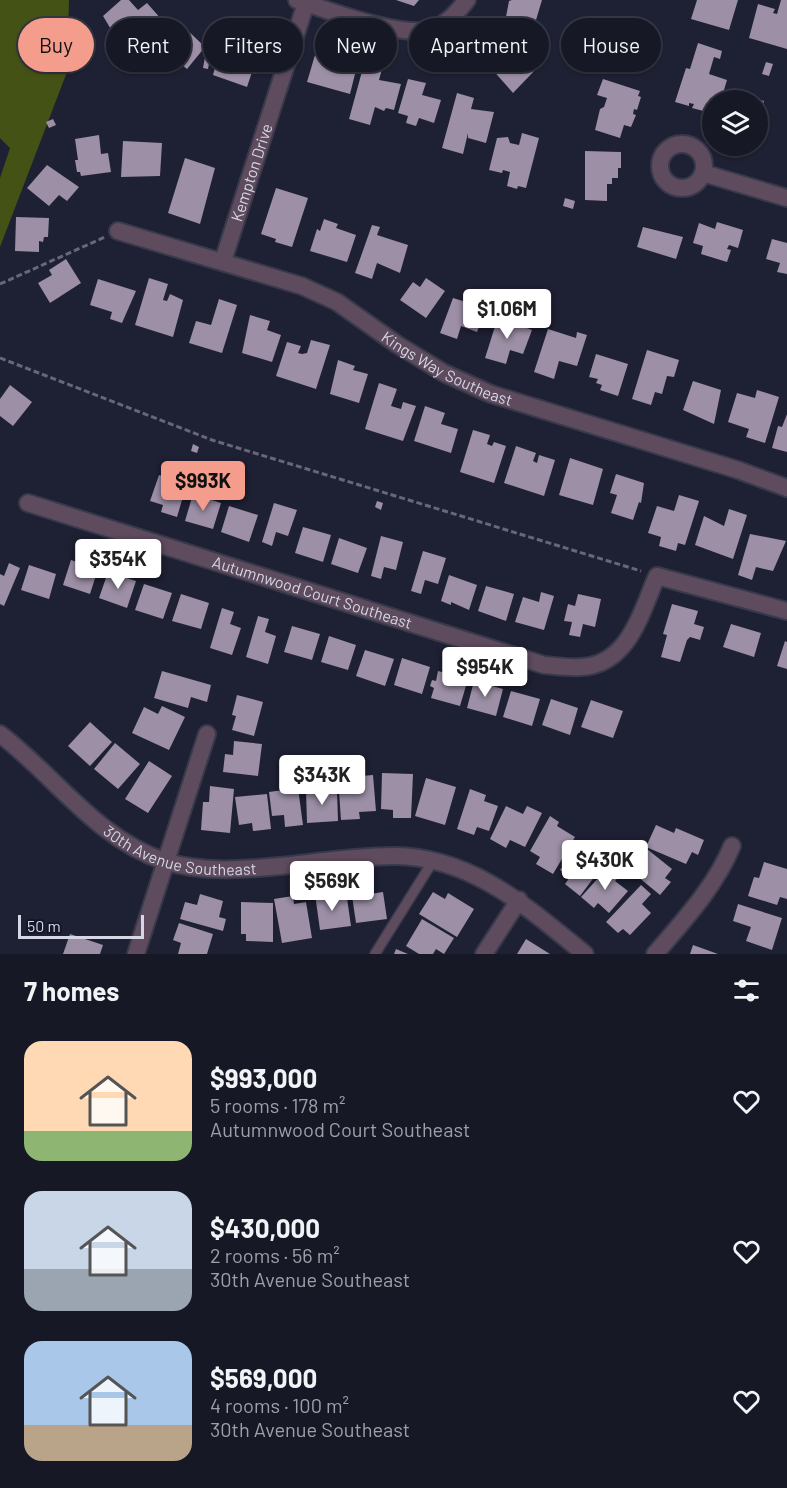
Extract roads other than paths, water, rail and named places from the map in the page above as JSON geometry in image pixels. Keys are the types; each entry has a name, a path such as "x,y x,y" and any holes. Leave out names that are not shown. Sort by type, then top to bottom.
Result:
{"street":[{"path":"301,2 405,32 432,29 453,17 467,0"},
{"name":"Kempton Drive","path":"223,261 281,84 301,2"},
{"path":"703,173 787,198"},
{"name":"Kings Way Southeast","path":"118,231 302,285 337,302 444,373 490,394 738,470 787,488"},
{"name":"Autumnwood Court Southeast","path":"28,503 543,665 583,667 612,658 627,642 657,576 787,611"},
{"name":"30th Avenue Southeast","path":"0,734 114,836 165,861 197,868 229,870 385,856 433,861 474,874 519,900 585,954"},
{"path":"136,954 207,734"},
{"path":"655,954 701,898 723,867 732,846"},
{"path":"484,954 519,900"}],"lane":[{"path":"375,954 433,861"}]}
